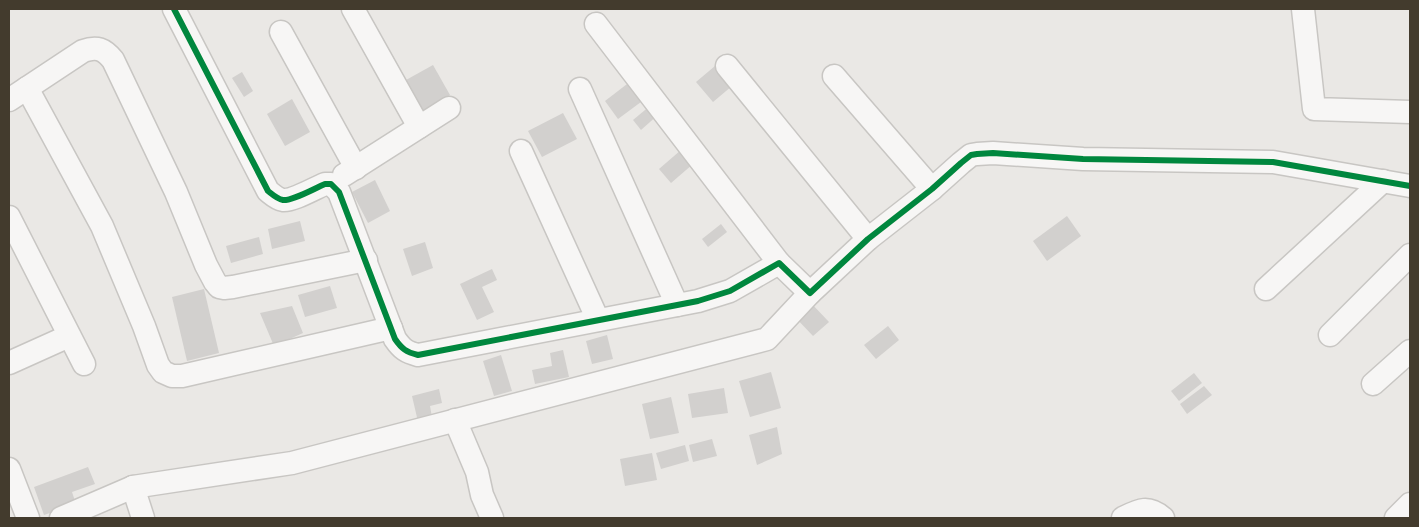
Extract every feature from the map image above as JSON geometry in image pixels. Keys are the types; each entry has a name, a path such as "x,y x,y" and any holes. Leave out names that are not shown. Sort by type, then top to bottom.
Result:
{"street":[{"path":"174,9 268,191 275,197 283,200 290,199 326,184 331,184 449,108"},
{"path":"353,9 419,128"},
{"path":"1302,9 1314,109 1410,112"},
{"path":"596,24 779,263 810,293"},
{"path":"281,32 356,168"},
{"path":"366,260 224,288 215,282 206,266 176,192 114,60 108,54 101,49 93,48 84,51 18,94 102,226 144,326 158,365 163,372 172,376 182,376 391,328"},
{"path":"727,66 868,239"},
{"path":"834,76 932,189"},
{"path":"580,89 677,305"},
{"path":"521,151 598,320"},
{"path":"61,518 133,487 292,463 767,339 810,293 868,239 972,155 993,153 1083,159 1273,162 1410,186"},
{"path":"1266,289 1383,181"},
{"path":"331,184 342,198 391,328 401,348 418,355 713,297 730,291 779,263"},
{"path":"9,217 84,364"},
{"path":"1330,334 1410,255"},
{"path":"9,363 69,336"},
{"path":"1373,384 1410,350"},
{"path":"455,420 477,472 482,495 492,518"},
{"path":"9,469 28,518"},
{"path":"133,487 143,518"},
{"path":"1396,518 1410,504"},
{"path":"1122,518 1138,510 1150,510 1163,518"}],"building":[{"path":"433,65 450,95 423,111 406,80"},
{"path":"715,66 732,86 713,102 696,82"},
{"path":"242,72 253,91 244,97 232,78"},
{"path":"631,81 645,99 618,119 605,101"},
{"path":"292,99 310,132 285,146 267,114"},
{"path":"651,105 659,114 641,130 633,120"},
{"path":"563,113 577,139 542,157 528,131"},
{"path":"681,150 693,164 671,183 659,169"},
{"path":"375,180 390,211 368,223 352,192"},
{"path":"1067,216 1081,236 1047,261 1033,241"},
{"path":"300,221 305,241 272,249 268,229"},
{"path":"721,224 727,232 708,247 702,239"},
{"path":"259,237 263,254 231,263 226,246"},
{"path":"425,242 433,268 412,276 403,249"},
{"path":"492,269 497,280 482,287 494,312 477,320 460,284"},
{"path":"330,286 337,308 305,317 298,295"},
{"path":"204,289 219,353 187,361 172,297"},
{"path":"810,302 829,322 813,336 795,317"},
{"path":"292,306 303,333 274,346 260,313"},
{"path":"888,326 899,340 876,359 864,345"},
{"path":"607,335 613,359 592,364 586,341"},
{"path":"563,350 569,377 535,384 532,370 552,366 550,353"},
{"path":"501,355 512,391 494,396 483,361"},
{"path":"771,372 781,408 750,417 739,381"},
{"path":"1194,373 1202,383 1179,401 1171,391"},
{"path":"1204,386 1212,395 1187,414 1180,404"},
{"path":"724,388 728,413 692,418 688,394"},
{"path":"439,389 442,403 430,406 433,423 419,426 412,396"},
{"path":"671,397 679,433 650,439 642,404"},
{"path":"777,427 782,454 757,465 749,435"},
{"path":"712,439 717,456 693,462 689,445"},
{"path":"685,445 689,461 661,469 656,453"},
{"path":"652,453 657,480 625,486 620,459"},
{"path":"88,467 95,484 72,492 76,504 44,515 34,487"}],"cycle path":[{"path":"174,9 268,191 283,200 298,196 325,184 331,184 339,192 395,339 405,350 418,355 698,301 730,291 779,263 810,293 868,239 932,189 971,155 993,153 1083,159 1273,162 1410,186"}]}
